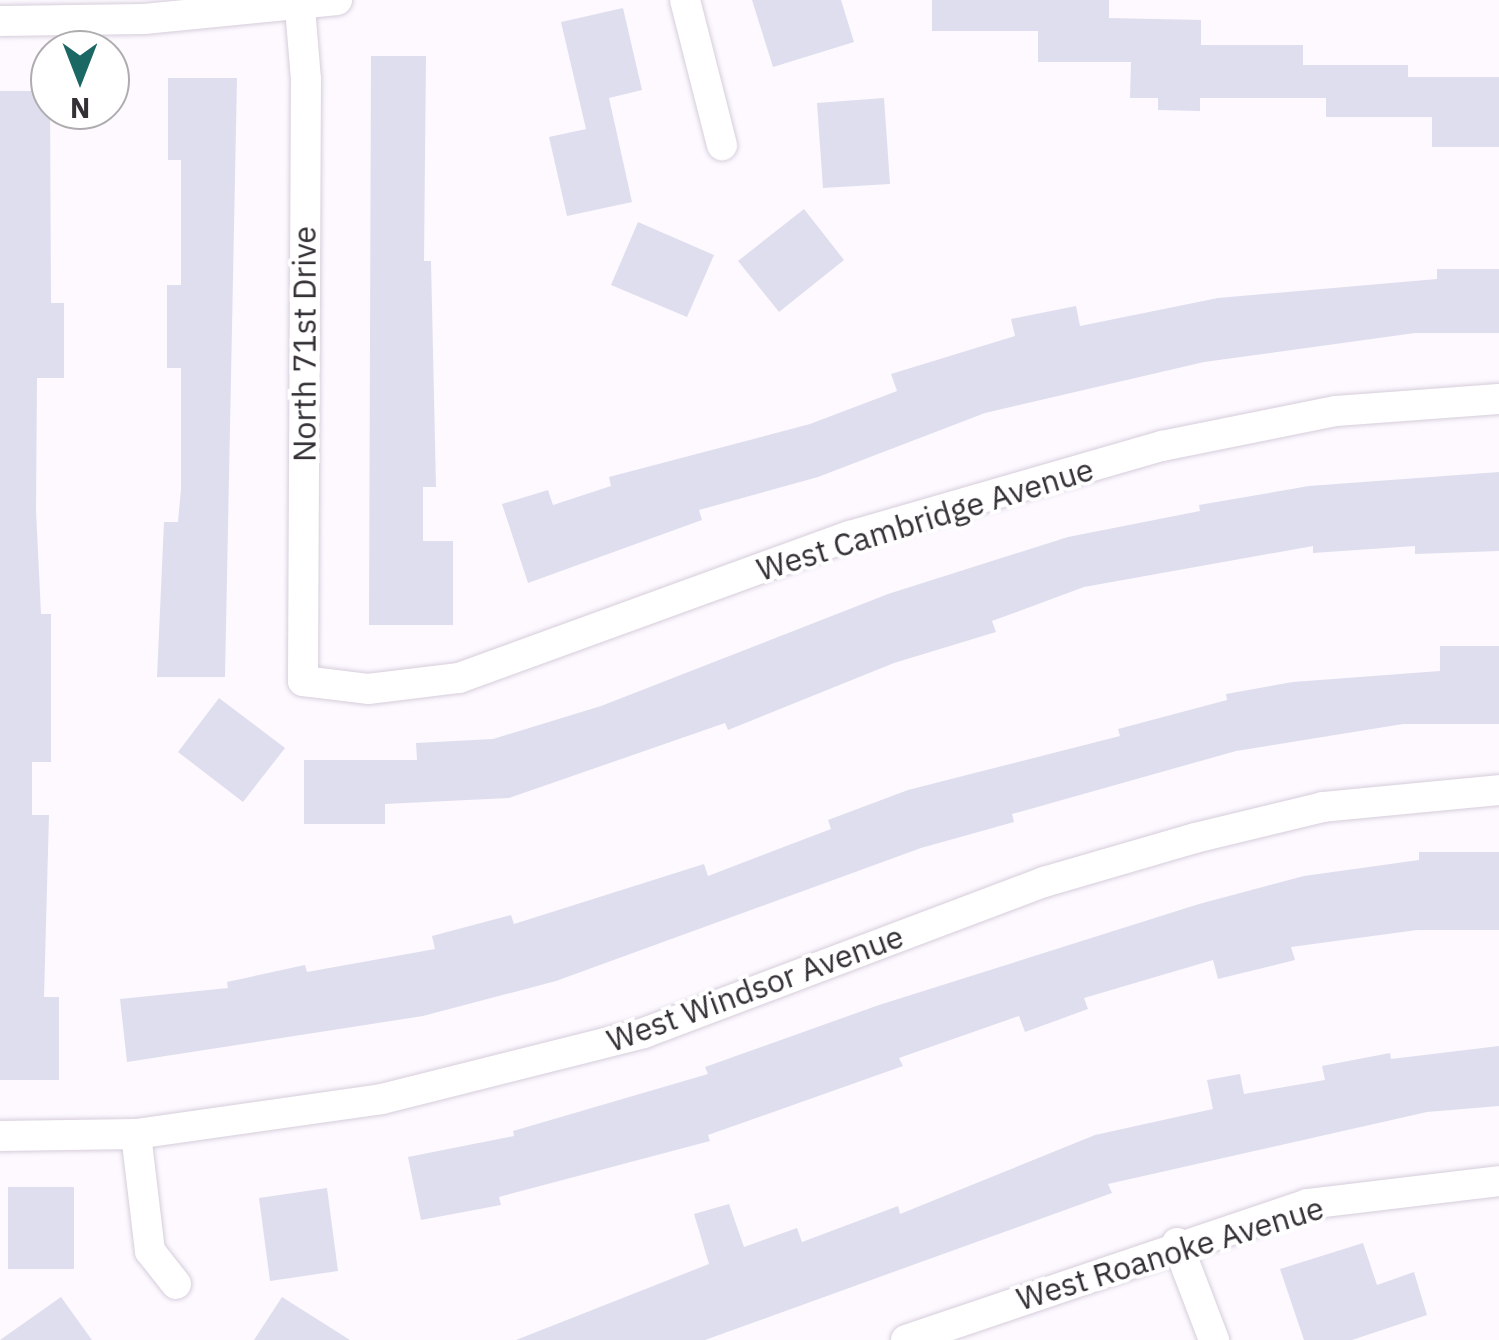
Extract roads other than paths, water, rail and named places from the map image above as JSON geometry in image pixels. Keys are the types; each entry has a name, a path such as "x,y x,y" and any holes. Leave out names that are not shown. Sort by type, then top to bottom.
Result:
{"street":[{"path":"0,21 300,8 337,0"},
{"path":"685,0 722,144"},
{"name":"North 71st Drive","path":"300,8 306,79 303,681"},
{"name":"West Cambridge Avenue","path":"303,681 368,689 460,678 850,536 1162,446 1336,412 1499,398"},
{"name":"West Windsor Avenue","path":"0,1136 136,1134 382,1099 644,1033 1044,882 1196,838 1323,807 1499,790"},
{"path":"136,1134 150,1251 176,1284"},
{"name":"West Roanoke Avenue","path":"906,1340 1177,1243 1307,1204 1499,1180"},
{"path":"1177,1243 1214,1340"}]}
